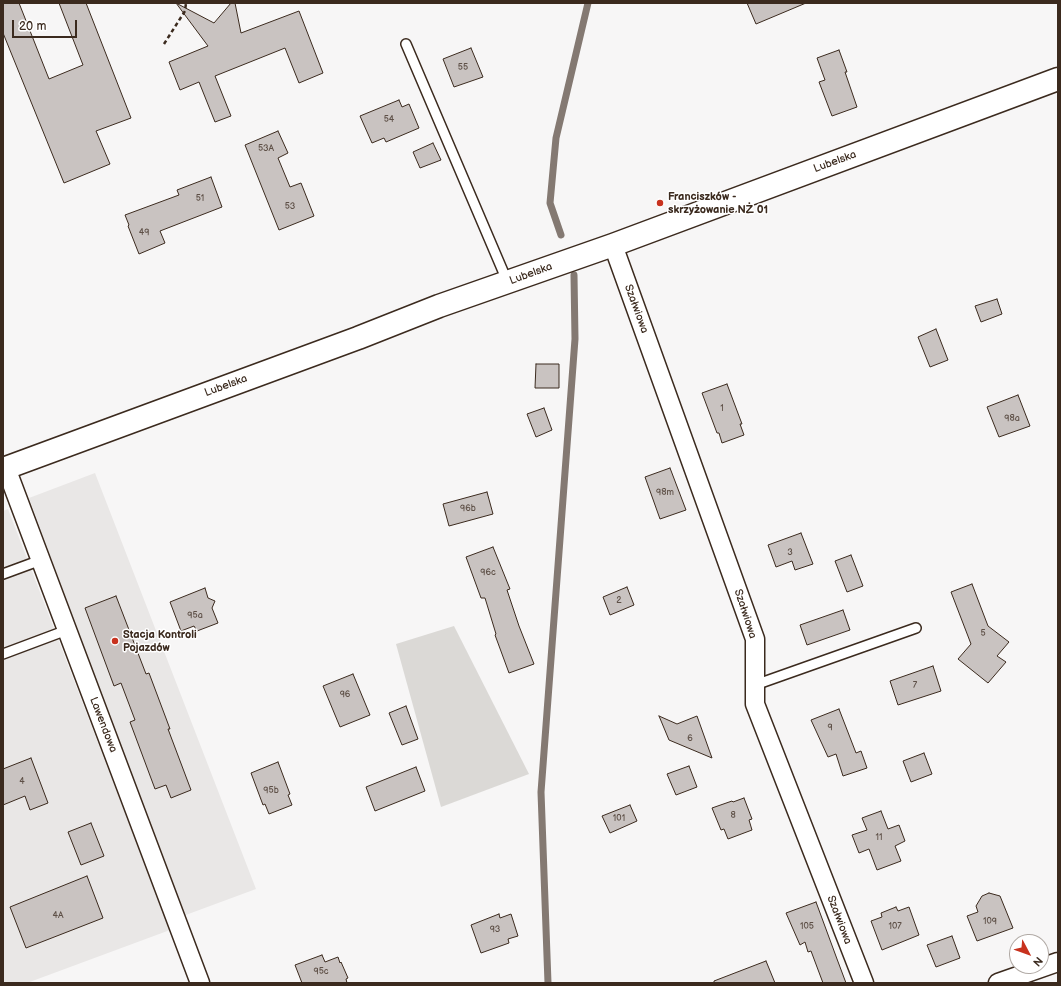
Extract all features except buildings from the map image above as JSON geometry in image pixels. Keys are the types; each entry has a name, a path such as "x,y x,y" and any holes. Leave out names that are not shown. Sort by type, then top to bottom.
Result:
{"main road":[{"name":"Lubelska","path":"4,468 439,306 613,245 1058,79"}],"street":[{"name":"Szałwiowa","path":"613,245 755,639 755,704 864,983"},
{"name":"Lawendowa","path":"4,468 41,560 200,983"},
{"path":"998,983 1058,962"}],"lane":[{"path":"406,44 508,283"},
{"path":"3,574 41,560"},
{"path":"755,686 916,628"},
{"path":"3,654 67,630"}],"path":[{"path":"164,44 185,11 186,3"}],"shaded area":[{"path":"95,473 256,889 183,916 29,498"},
{"path":"8,509 170,930 27,983 3,983 3,511"},
{"path":"454,626 529,774 441,807 396,644"}],"waterway":[{"path":"561,235 550,203 556,138 588,3"},
{"path":"548,983 541,792 575,339 574,275"}],"place":[{"name":"Franciszków - skrzyżowanie NŻ 01","path":"660,203"},
{"name":"Stacja Kontroli Pojazdów","path":"115,641"}]}
